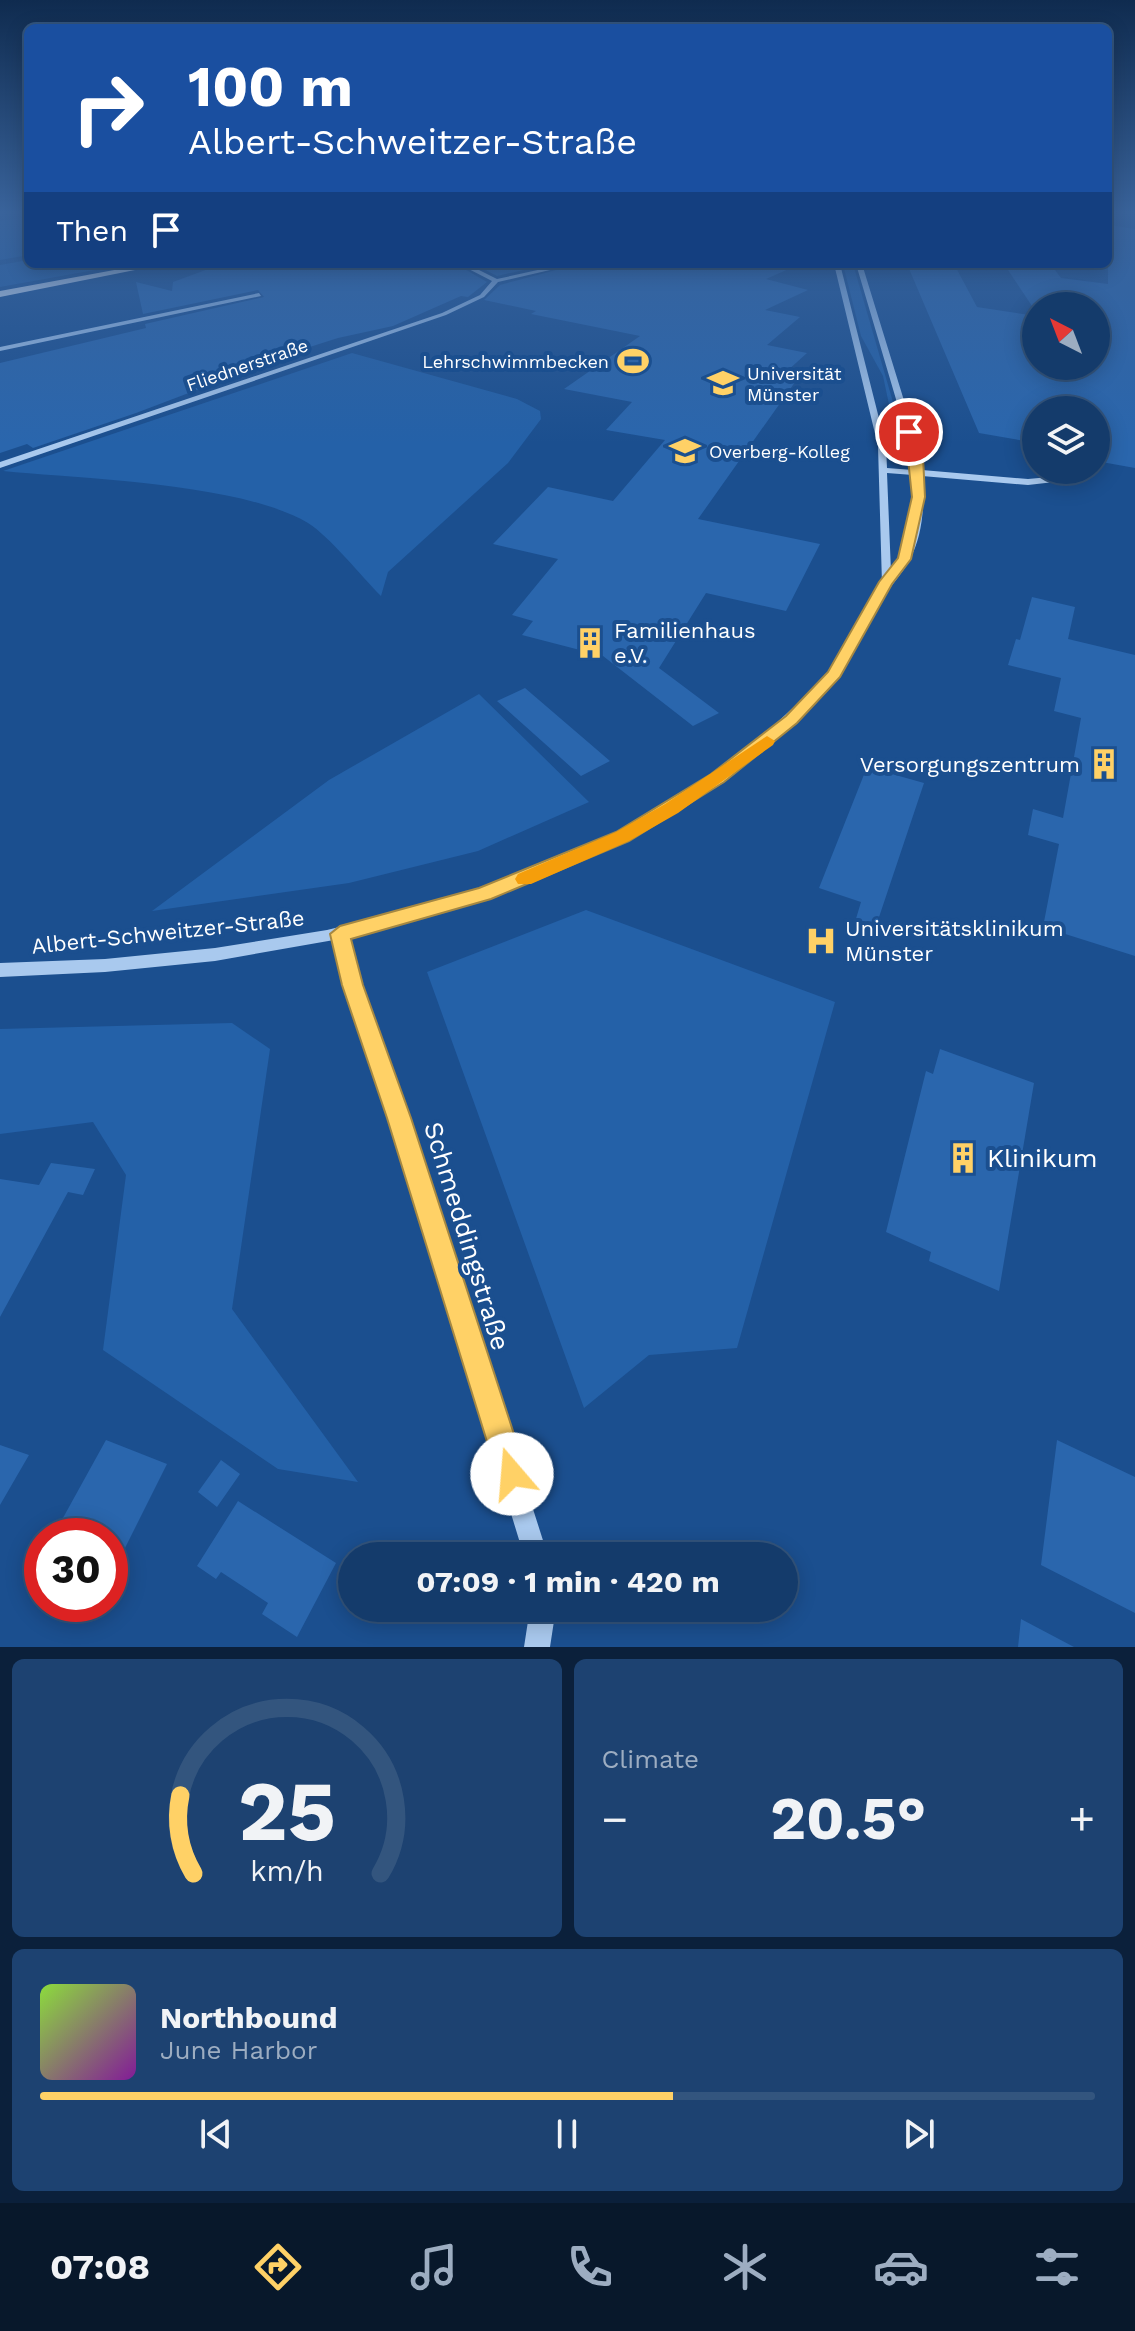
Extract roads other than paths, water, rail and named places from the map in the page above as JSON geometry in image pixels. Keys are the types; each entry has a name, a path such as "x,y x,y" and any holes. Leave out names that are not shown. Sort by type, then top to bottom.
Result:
{"main road":[{"path":"0,294 28,289"}],"street":[{"name":"Fliednerstraße","path":"0,465 444,314 482,296 489,289"},
{"path":"843,289 880,438 886,582"},
{"name":"Albert-Schweitzer-Straße","path":"0,970 195,955 340,934 427,912 540,873 623,836 672,809 755,751 818,694 834,674 886,582 905,559 916,520 918,473 915,450 866,289"},
{"path":"0,349 259,295"},
{"path":"883,470 1022,482"},
{"name":"Schmeddingstraße","path":"340,934 352,985 399,1118 532,1542"},
{"path":"537,1647 541,1622"}],"place":[{"name":"Lehrschwimmbecken","path":"633,361"},
{"name":"Universität Münster","path":"723,383"},
{"name":"Overberg-Kolleg","path":"685,451"},
{"name":"Familienhaus e.V.","path":"590,643"},
{"name":"Versorgungszentrum","path":"1104,764"},
{"name":"Universitätsklinikum Münster","path":"821,941"},
{"name":"Klinikum","path":"963,1158"}]}
